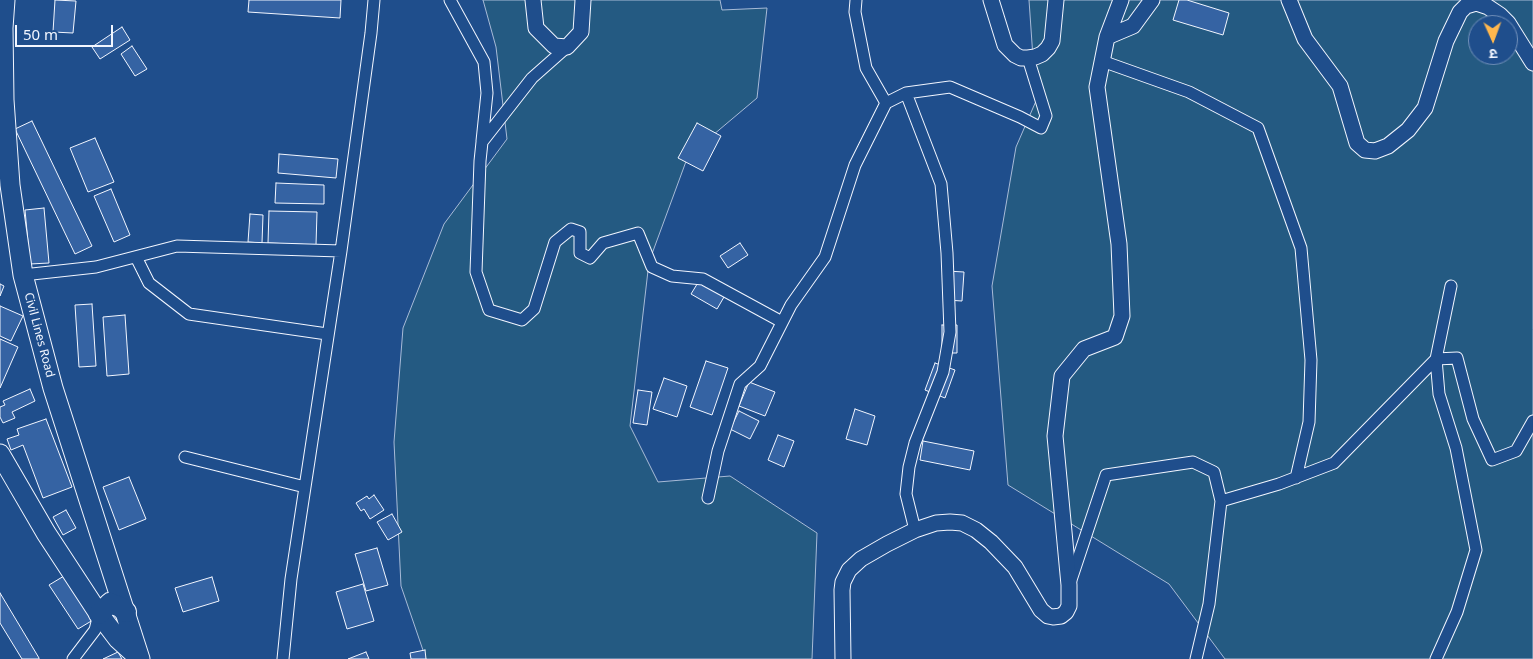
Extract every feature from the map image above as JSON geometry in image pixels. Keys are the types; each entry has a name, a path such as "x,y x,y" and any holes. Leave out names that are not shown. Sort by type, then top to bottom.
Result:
{"highway":[{"path":"99,614 110,603 126,612"}],"main road":[{"name":"Civil Lines Road","path":"5,0 3,28 6,128 10,185 23,275 53,388 140,659"},
{"path":"0,454 46,533 99,614 118,639 140,659"}],"street":[{"path":"283,659 291,579 341,251 372,33 374,0"},
{"path":"450,0 484,62 487,93 480,161 476,272 489,310 522,320 534,309 555,242 571,229 580,232 580,253 590,258 603,244 638,233 652,267 672,276 703,279 782,322"},
{"path":"533,0 536,28 554,46 567,47"},
{"path":"482,142 532,78 581,32 583,0"},
{"path":"856,0 855,12 866,68 886,103"},
{"path":"991,0 1005,45 1021,58 1035,57 1042,54 1048,48 1052,41 1055,2"},
{"path":"843,659 842,590 843,582 849,570 870,554 915,530 936,523 962,523 976,530 999,550 1015,568 1042,610 1048,616 1061,616 1069,606 1070,585 1055,436 1062,376 1084,349 1115,337 1122,316 1119,244 1097,87 1107,37 1121,0"},
{"path":"1107,37 1133,26 1152,0"},
{"path":"1288,0 1305,39 1340,86 1356,143 1365,150 1375,151 1388,146 1408,130 1425,108 1446,40 1460,12 1466,6 1476,3 1488,7 1500,15 1508,23 1533,63"},
{"path":"708,498 718,452 740,384 760,366 790,305 825,257 855,164 886,103 906,93 950,86 1041,128 1046,116 1028,58"},
{"path":"1102,60 1189,92 1258,128 1301,248 1311,378 1309,422 1296,478"},
{"path":"906,93 941,184 947,253 950,332 944,372 915,443 909,467 906,494 915,530"},
{"path":"23,275 96,267 177,246 341,251"},
{"path":"136,257 149,283 189,314 328,334"},
{"path":"1436,659 1456,612 1476,550 1456,448 1439,394 1436,359 1451,286"},
{"path":"1221,501 1279,484 1334,463 1436,359 1457,358 1473,419 1492,460 1516,450 1533,421"},
{"path":"185,457 305,487"},
{"path":"1070,585 1106,474 1193,462 1214,472 1221,501 1209,604 1196,659"},
{"path":"73,659 95,630 99,614"}],"shaded area":[{"path":"483,0 720,0 722,10 767,8 757,98 688,156 649,262 630,426 658,482 730,476 817,533 812,659 426,659 401,586 394,442 403,328 444,224 507,139 496,47"},
{"path":"1029,0 1533,0 1533,659 1225,659 1169,584 1008,485 992,286 1016,147 1036,101"}],"building":[{"path":"55,0 76,1 73,33 53,32"},
{"path":"249,0 341,0 340,18 248,12"},
{"path":"1179,0 1187,0 1229,13 1223,35 1173,20"},
{"path":"122,27 130,40 100,59 92,47"},
{"path":"132,46 147,69 135,76 121,54"},
{"path":"32,121 92,246 75,254 15,129"},
{"path":"697,123 721,136 703,171 678,158"},
{"path":"95,138 114,182 88,192 70,148"},
{"path":"279,154 338,159 336,178 278,173"},
{"path":"276,183 324,185 324,204 275,203"},
{"path":"111,189 130,235 114,242 94,196"},
{"path":"44,208 49,263 30,264 25,210"},
{"path":"269,211 317,212 316,245 268,243"},
{"path":"250,214 263,215 262,243 248,242"},
{"path":"740,243 748,255 728,268 720,256"},
{"path":"947,271 964,272 962,301 946,300"},
{"path":"699,281 724,297 717,309 691,294"},
{"path":"0,284 4,286 0,296"},
{"path":"92,304 96,366 79,367 75,305"},
{"path":"0,306 23,316 11,341 0,336"},
{"path":"125,315 129,374 107,376 103,317"},
{"path":"942,325 957,325 957,353 942,353"},
{"path":"0,339 18,347 0,388"},
{"path":"706,361 728,368 712,415 690,407"},
{"path":"935,363 955,370 945,398 925,390"},
{"path":"664,378 687,386 677,417 653,409"},
{"path":"749,382 775,392 765,416 739,406"},
{"path":"30,389 35,401 12,412 15,418 3,423 0,417 0,407 5,405 3,401"},
{"path":"638,390 652,392 647,425 633,423"},
{"path":"855,409 875,416 867,445 846,439"},
{"path":"739,411 759,421 750,439 730,429"},
{"path":"46,419 72,487 43,498 23,445 11,450 7,439 19,435 17,429"},
{"path":"778,435 794,441 784,467 768,460"},
{"path":"923,441 974,451 970,470 920,460"},
{"path":"129,477 146,519 119,530 103,487"},
{"path":"374,495 384,510 370,519 364,509 361,511 356,503 367,496 369,499"},
{"path":"66,510 76,528 63,535 53,517"},
{"path":"392,514 402,532 388,540 377,522"},
{"path":"377,548 388,585 366,591 355,554"},
{"path":"64,576 93,620 78,629 49,585"},
{"path":"212,577 219,601 183,612 175,588"},
{"path":"363,584 374,621 347,629 336,592"},
{"path":"0,593 39,659 22,659 0,623"},
{"path":"425,650 426,659 411,659 410,653"},
{"path":"118,652 122,659 103,659"},
{"path":"366,652 369,659 348,659"}]}
